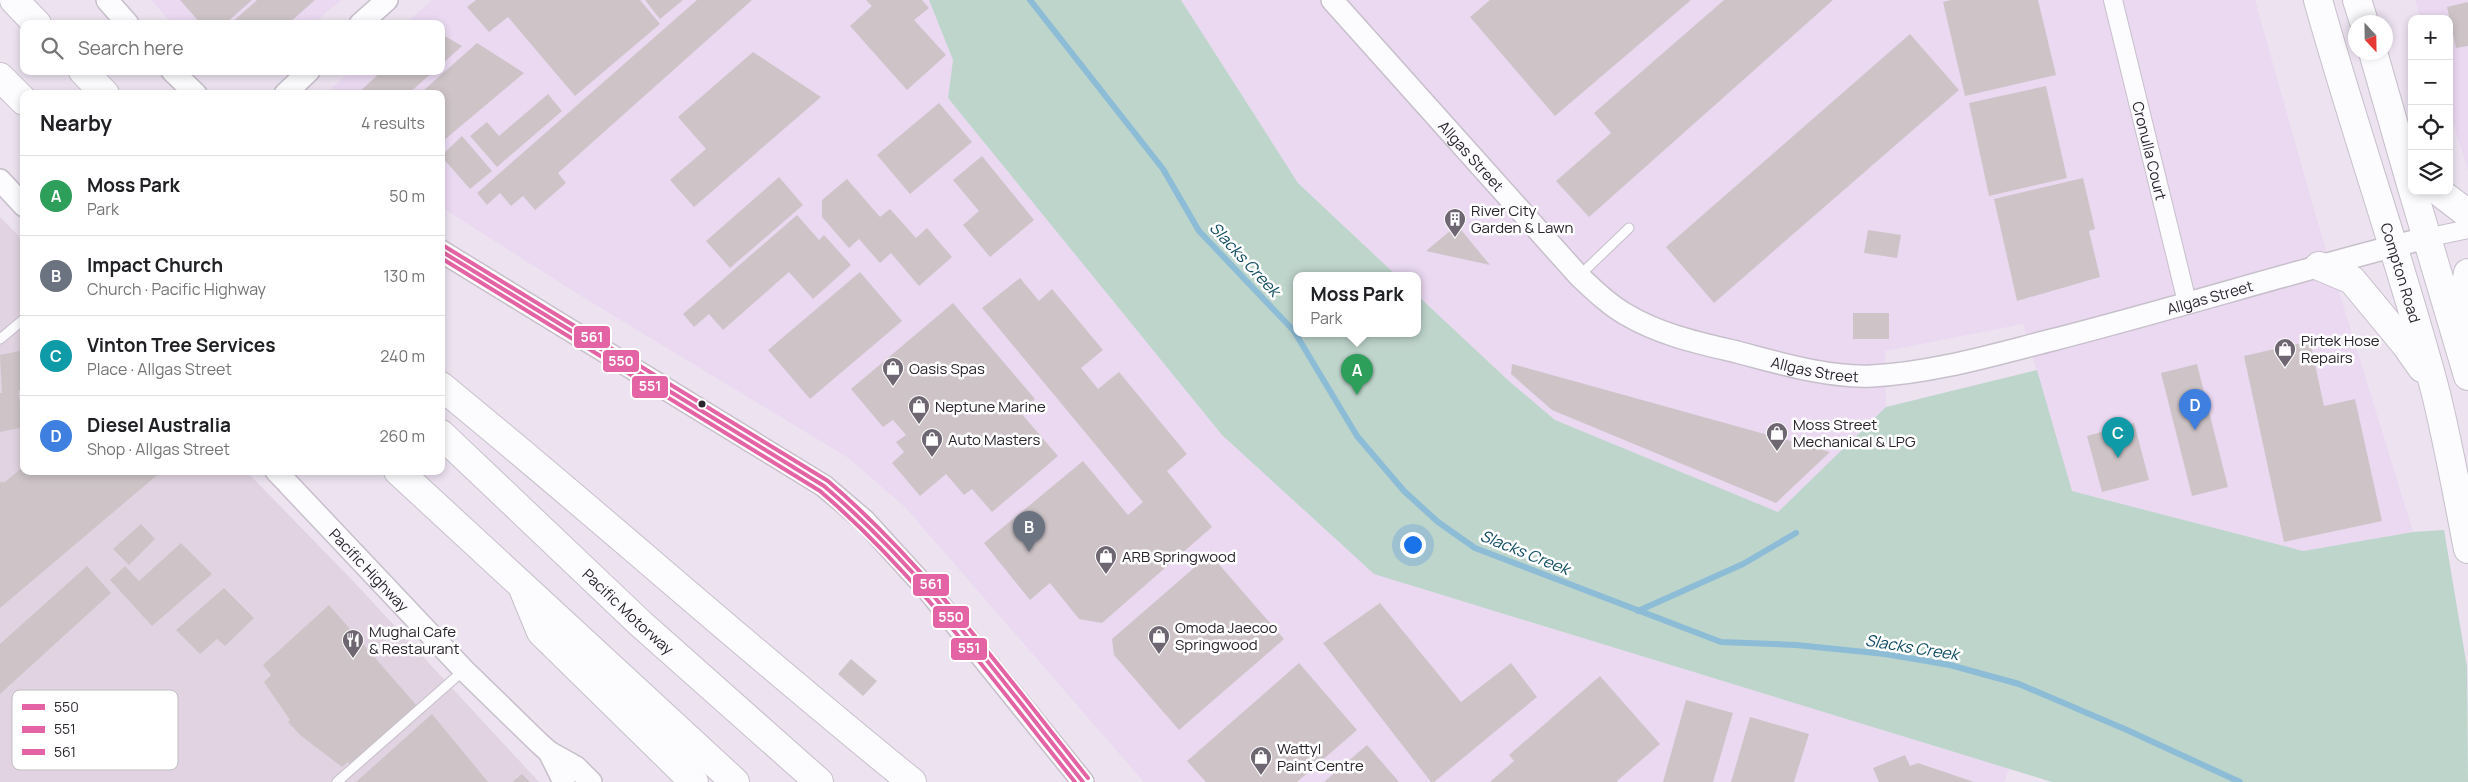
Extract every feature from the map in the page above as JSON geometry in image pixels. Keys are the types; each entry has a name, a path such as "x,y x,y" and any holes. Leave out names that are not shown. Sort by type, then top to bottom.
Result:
{"main road":[{"path":"14,0 33,20"},
{"name":"Compton Road","path":"2318,0 2342,86 2393,247 2433,384 2452,461 2468,549"},
{"path":"2357,0 2362,15"},
{"path":"2375,60 2408,173"},
{"path":"87,75 101,90"},
{"path":"0,77 20,97"},
{"path":"2414,195 2468,376"},
{"path":"2443,195 2468,214"},
{"path":"2319,266 2352,280 2357,285 2382,319 2405,344 2433,384"},
{"path":"2457,334 2468,273"},
{"path":"445,389 544,470 850,732 912,782"},
{"name":"Pacific Motorway","path":"445,438 641,624 819,782"},
{"path":"402,475 735,782"},
{"path":"521,583 541,632 694,782"}],"street":[{"path":"108,0 125,20"},
{"path":"364,20 387,0"},
{"name":"Allgas Street","path":"1332,0 1579,276 1625,314 1670,335 1806,370 1871,376 1928,369 1988,356 2117,323 2187,302 2426,238"},
{"name":"Cronulla Court","path":"2113,0 2187,302"},
{"path":"176,75 192,90"},
{"path":"289,90 306,75"},
{"path":"0,180 20,202"},
{"path":"2426,238 2468,229"},
{"path":"445,253 824,486 865,521 927,590 1083,782"},
{"name":"Pacific Highway","path":"280,475 464,670 549,752 576,768 590,782"},
{"name":"Pacific Highway","path":"549,752 564,782"}],"lane":[{"path":"1579,276 1629,228"},
{"path":"0,339 20,322"},
{"path":"337,782 464,670"}],"shaded area":[{"path":"151,0 341,0 318,20 169,20"},
{"path":"432,0 929,0 953,60 948,98 1222,435 1374,574 2009,769 2004,782 1144,782 905,507 847,457 586,299 445,210 445,90 330,90 346,75 445,75 445,20 410,20"},
{"path":"1181,0 2255,0 2316,217 2413,532 2303,551 2072,491 2023,324 1885,351 1886,407 1778,512 1555,420 1510,382 1421,299 1421,272 1393,272 1298,183"},
{"path":"2415,0 2468,0 2468,170 2453,123 2453,15 2420,15"},
{"path":"0,217 20,237 20,475 250,475 353,581 539,782 0,782"}],"green space":[{"path":"929,0 1181,0 1298,183 1393,272 1293,272 1293,337 1421,337 1421,299 1510,382 1555,420 1778,512 1886,407 2037,370 2072,491 2303,551 2413,532 2444,530 2467,667 2468,782 2052,782 1374,574 1222,435 948,98 953,60"}],"building":[{"path":"180,0 252,0 230,20 198,20"},
{"path":"257,0 315,0 292,20 234,20"},
{"path":"476,0 640,0 660,24 575,96 508,17 489,32 467,7"},
{"path":"645,0 683,0 660,19"},
{"path":"697,0 752,0 558,173 566,183 535,210 523,196 511,206 500,193 487,205 477,193"},
{"path":"866,0 922,0 929,8 914,20 946,55 907,90 850,26 872,6"},
{"path":"1490,0 1691,0 1555,116 1470,17"},
{"path":"1724,0 1833,0 1589,217 1556,181 1611,133 1594,113"},
{"path":"1951,0 2038,0 2056,75 1965,96 1943,2"},
{"path":"2468,2 2468,46 2456,48 2453,34 2453,15 2449,15 2447,7"},
{"path":"1910,34 1959,90 1714,303 1666,247"},
{"path":"445,36 462,46 445,61"},
{"path":"477,43 524,73 445,139 445,90 424,90 441,75 445,75 445,71"},
{"path":"753,52 821,97 694,207 670,180 706,149 678,117"},
{"path":"378,75 429,75 413,90 361,90"},
{"path":"2046,86 2067,178 1989,196 1969,103"},
{"path":"548,94 562,111 497,167 470,136 487,122 499,136"},
{"path":"939,103 972,142 910,194 877,155"},
{"path":"462,136 492,171 470,189 445,161 445,152"},
{"path":"982,156 1034,220 990,257 963,225 979,211 953,180"},
{"path":"779,177 803,205 730,268 706,241"},
{"path":"2083,178 2095,229 2089,231 2100,277 2017,301 1994,199"},
{"path":"847,179 880,217 890,209 916,238 927,228 952,257 919,286 891,253 880,263 859,239 849,248 822,217 822,200"},
{"path":"797,215 819,240 824,235 851,265 813,299 789,272 723,330 709,314 694,327 683,314"},
{"name":"River City Garden & Lawn","path":"1457,225 1490,265 1426,251"},
{"path":"1868,230 1901,235 1897,258 1864,253"},
{"path":"860,272 902,321 810,399 768,350"},
{"path":"1020,278 1039,301 1052,289 1103,350 1081,368 1098,389 1119,372 1187,454 1167,471 1212,527 1102,623 1079,619 1050,583 1030,600 984,543 1083,461 1128,515 1143,502 982,308"},
{"path":"953,303 1035,399 1020,412 1058,456 992,512 972,489 964,495 946,474 920,496 892,463 904,452 896,442 906,435 893,420 883,427 851,389"},
{"path":"1853,313 1889,313 1889,339 1853,339"},
{"path":"2310,341 2324,406 2355,399 2382,521 2284,542 2244,356"},
{"path":"20,351 20,391 18,391 20,428 0,432 0,393 2,393 0,355"},
{"path":"1512,364 1830,452 1776,503 1552,410 1511,374"},
{"path":"2197,364 2228,487 2192,496 2161,373"},
{"path":"2134,423 2149,480 2102,492 2087,436"},
{"path":"20,469 20,475 157,475 0,608 0,482 5,482"},
{"path":"141,524 155,539 129,565 113,549"},
{"path":"181,543 212,574 152,626 110,580 125,566 139,581"},
{"path":"1210,554 1284,639 1179,730 1114,655 1112,639"},
{"path":"87,566 111,593 0,694 0,644"},
{"path":"224,588 254,618 225,646 217,639 200,654 176,630"},
{"path":"1380,603 1461,702 1511,663 1537,697 1434,782 1431,782 1323,643"},
{"path":"329,605 417,706 351,766 348,762 342,767 300,735 288,722 290,720 264,682 271,675 263,665"},
{"path":"851,659 877,681 863,696 838,674"},
{"path":"1299,663 1357,730 1297,782 1206,782 1187,761"},
{"path":"1600,676 1660,744 1618,782 1490,782 1514,761 1509,755"},
{"path":"1686,700 1733,713 1713,782 1663,782"},
{"path":"432,714 488,782 356,782"},
{"path":"1750,717 1809,734 1794,782 1731,782"},
{"path":"1367,745 1399,782 1324,782"},
{"path":"1905,755 1910,766 1918,763 1974,782 1879,782 1873,768"},
{"path":"522,774 530,782 512,782"}],"waterway":[{"name":"Slacks Creek","path":"1030,0 1163,169 1199,231 1293,330"},
{"name":"Slacks Creek","path":"1298,337 1357,436 1404,491 1438,522 1475,548 1721,642 1796,645 1885,654 1950,665 2019,684 2127,730 2240,782"},
{"path":"1638,611 1743,564 1796,533"}],"transit line":[{"name":"561","path":"445,247 828,481 865,514 933,586 1088,778"},
{"name":"550","path":"445,253 824,486 860,519 928,590 1083,782"},
{"name":"551","path":"445,260 820,491 890,558 954,630 1075,782"}],"place":[{"name":"River City Garden & Lawn","path":"1455,238"},
{"name":"Pirtek Hose Repairs","path":"2285,368"},
{"name":"Oasis Spas","path":"893,387"},
{"name":"Moss Park","path":"1357,395"},
{"name":"Neptune Marine","path":"919,425"},
{"name":"Diesel Australia","path":"2195,430"},
{"name":"Moss Street Mechanical & LPG","path":"1777,452"},
{"name":"Auto Masters","path":"932,458"},
{"name":"Vinton Tree Services","path":"2118,458"},
{"name":"Impact Church","path":"1029,552"},
{"name":"ARB Springwood","path":"1106,575"},
{"name":"Omoda Jaecoo Springwood","path":"1159,655"},
{"name":"Mughal Cafe & Restaurant","path":"353,659"},
{"name":"Wattyl Paint Centre","path":"1261,776"}]}
